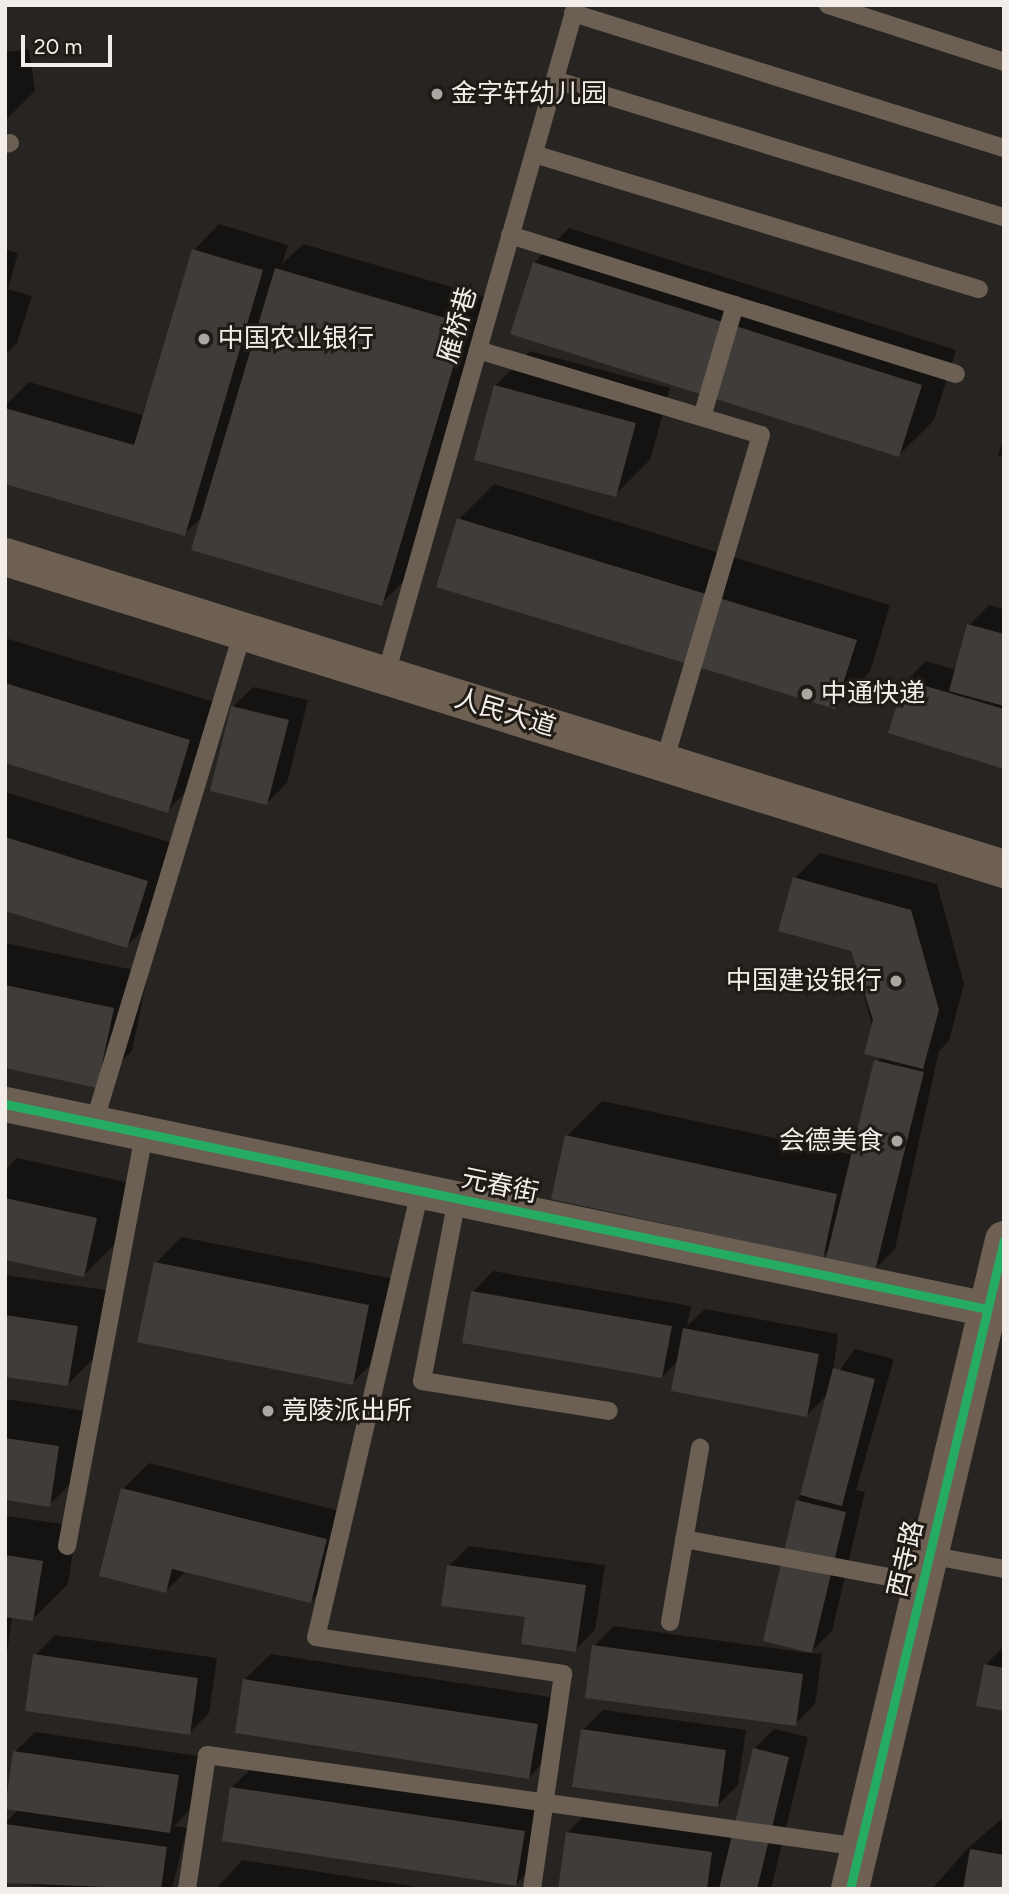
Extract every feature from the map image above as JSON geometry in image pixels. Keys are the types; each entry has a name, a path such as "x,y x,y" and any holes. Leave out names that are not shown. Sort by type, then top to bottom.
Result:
{"main road":[{"name":"人民大道","path":"5,537 390,660 1004,849"},
{"name":"人民大道","path":"5,557 1004,869"},
{"name":"西寺路","path":"850,1889 1004,1240"}],"street":[{"name":"元春街","path":"5,1104 987,1309"}],"lane":[{"path":"828,5 1004,61"},
{"path":"575,9 1004,148"},
{"name":"雁桥巷","path":"390,660 575,9"},
{"path":"555,80 1004,217"},
{"path":"534,154 979,289"},
{"path":"510,235 956,374"},
{"path":"702,417 735,305"},
{"path":"478,350 761,435 669,745"},
{"path":"94,1123 243,631"},
{"path":"67,1546 144,1133"},
{"path":"420,1191 316,1636 563,1674 532,1889"},
{"path":"457,1199 422,1381 609,1411"},
{"path":"670,1622 700,1448"},
{"path":"684,1539 925,1569 1004,1569"},
{"path":"187,1889 207,1755 860,1847"}],"building":[{"name":"中国农业银行","path":"192,249 263,270 185,536 5,484 5,408 134,445"},
{"path":"533,262 922,385 899,457 510,334"},
{"path":"275,268 466,324 382,606 191,550"},
{"path":"494,385 636,423 616,497 474,460"},
{"path":"457,518 857,640 835,709 436,587"},
{"path":"967,624 1004,634 1004,706 949,691"},
{"path":"905,680 1004,709 1004,769 888,733"},
{"path":"5,683 190,740 168,813 5,763"},
{"path":"231,706 289,720 267,805 210,791"},
{"path":"5,837 148,881 127,948 5,911"},
{"name":"中国建设银行","path":"793,877 911,910 939,1010 923,1069 864,1054 873,1020 851,951 778,931"},
{"path":"5,985 114,1008 97,1088 5,1068"},
{"path":"874,1060 924,1072 875,1271 826,1259"},
{"path":"565,1135 837,1194 823,1258 551,1199"},
{"path":"5,1198 97,1218 84,1277 5,1260"},
{"path":"154,1262 369,1305 353,1385 137,1342"},
{"path":"471,1291 672,1326 662,1378 462,1343"},
{"path":"5,1315 78,1326 68,1386 5,1377"},
{"path":"683,1328 819,1354 807,1417 671,1391"},
{"path":"833,1368 875,1379 842,1506 800,1495"},
{"path":"5,1438 59,1446 50,1507 5,1500"},
{"path":"121,1488 327,1539 311,1603 172,1569 166,1593 99,1576"},
{"path":"796,1500 846,1512 812,1653 763,1641"},
{"path":"5,1555 43,1561 33,1621 5,1617"},
{"path":"447,1565 586,1585 576,1652 521,1644 525,1617 441,1606"},
{"path":"592,1645 803,1674 796,1726 585,1698"},
{"path":"33,1654 198,1678 190,1735 25,1711"},
{"path":"984,1664 1004,1668 1004,1711 976,1706"},
{"path":"243,1679 538,1724 529,1779 235,1733"},
{"path":"581,1729 726,1750 718,1807 572,1787"},
{"path":"753,1748 789,1757 757,1889 719,1889"},
{"path":"13,1751 179,1775 170,1833 5,1809"},
{"path":"230,1787 525,1831 516,1886 222,1841"},
{"path":"5,1824 167,1847 161,1889 5,1883"},
{"path":"566,1832 712,1852 707,1889 558,1889"},
{"path":"970,1849 1004,1855 1004,1889 963,1889"}],"cycle path":[{"path":"5,1104 987,1309"},
{"path":"850,1889 1004,1240"}],"place":[{"name":"金字轩幼儿园","path":"437,94"},
{"name":"中国农业银行","path":"204,339"},
{"name":"中通快递","path":"807,694"},
{"name":"中国建设银行","path":"896,981"},
{"name":"会德美食","path":"897,1141"},
{"name":"竟陵派出所","path":"268,1411"}]}
